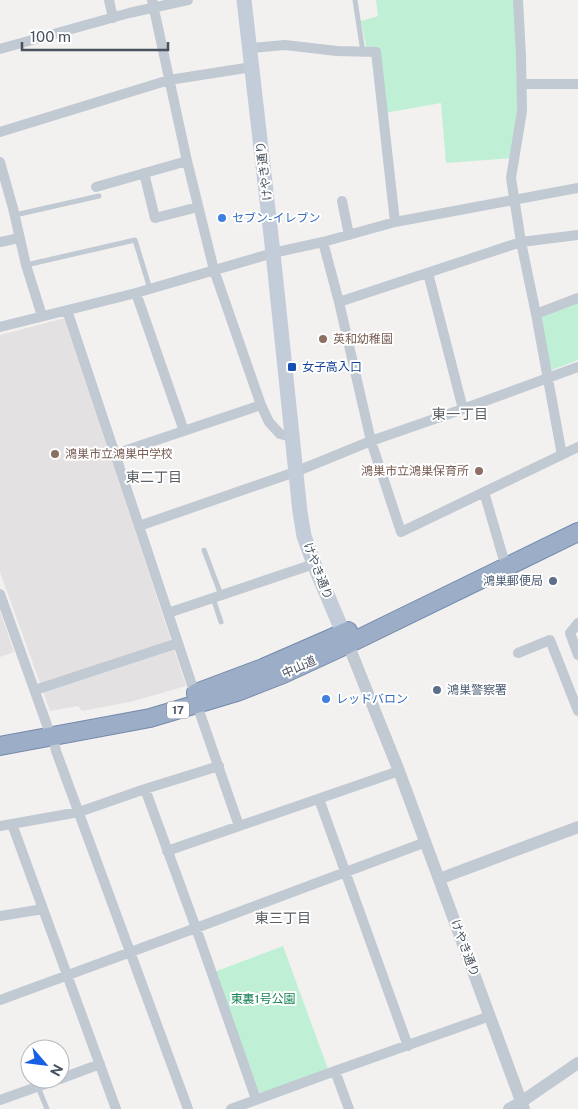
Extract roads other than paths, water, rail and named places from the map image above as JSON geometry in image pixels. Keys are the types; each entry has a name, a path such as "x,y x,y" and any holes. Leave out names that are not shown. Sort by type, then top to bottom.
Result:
{"highway":[{"name":"中山道","path":"0,746 133,711 237,692 283,674 345,639 578,522"},
{"name":"中山道","path":"345,639 578,532"},
{"name":"中山道","path":"0,736 50,732"}],"main road":[{"name":"けやき通り","path":"244,0 300,512 304,536 345,639"}],"street":[{"path":"109,0 113,18"},
{"path":"0,49 113,18 153,4 188,0"},
{"path":"518,0 522,111 511,178 521,242 562,455"},
{"path":"153,4 187,160 214,270 261,405 270,422 280,434 292,438"},
{"path":"250,48 284,45 337,51 376,52 395,222"},
{"path":"0,132 169,80 252,67"},
{"path":"522,84 578,84"},
{"path":"98,192 144,173 187,160"},
{"path":"0,162 26,265 42,316"},
{"path":"144,173 155,218 198,207"},
{"path":"0,327 136,293 273,253 323,242 395,222 578,188"},
{"path":"342,201 348,235"},
{"path":"339,302 521,242 578,235"},
{"path":"0,242 19,238"},
{"path":"323,242 371,441 401,532 578,447"},
{"path":"428,273 464,410"},
{"path":"136,293 184,431"},
{"path":"536,314 578,298"},
{"path":"67,310 239,826"},
{"path":"139,526 295,472 371,441 464,410 578,367"},
{"path":"115,454 261,405"},
{"path":"484,492 503,558"},
{"path":"168,613 314,564"},
{"path":"0,594 188,1109"},
{"path":"578,623 570,633 578,655"},
{"name":"けやき通り","path":"345,639 399,771 523,1106"},
{"path":"518,653 550,640 578,711"},
{"path":"35,690 178,643"},
{"path":"0,826 79,812 219,766"},
{"path":"167,851 399,771"},
{"path":"145,789 256,1099"},
{"path":"319,799 408,1046"},
{"path":"12,824 116,1109"},
{"path":"439,878 578,827"},
{"path":"0,1000 426,842"},
{"path":"0,916 43,909"},
{"path":"231,1109 490,1016"},
{"path":"70,1075 100,1064"},
{"path":"509,1109 523,1106 577,1066"},
{"path":"335,1071 349,1109"},
{"path":"0,1100 30,1089"}],"lane":[{"path":"355,0 363,52"},
{"path":"15,216 98,192"},
{"path":"26,265 135,240 150,289"},
{"path":"204,550 217,597 221,622"},
{"path":"39,1089 47,1109"}],"place":[{"name":"セブン-イレブン","path":"222,218"},
{"name":"英和幼稚園","path":"323,339"},
{"name":"女子高入口","path":"292,367"},
{"name":"鴻巣市立鴻巣中学校","path":"55,454"},
{"name":"鴻巣市立鴻巣保育所","path":"479,471"},
{"name":"鴻巣郵便局","path":"553,581"},
{"name":"鴻巣警察署","path":"437,690"},
{"name":"レッドバロン","path":"326,699"}],"district":[{"name":"東一丁目","path":"460,414"},
{"name":"東二丁目","path":"154,477"},
{"name":"東三丁目","path":"283,918"}],"park label":[{"name":"東裏1号公園","path":"263,999"}]}
